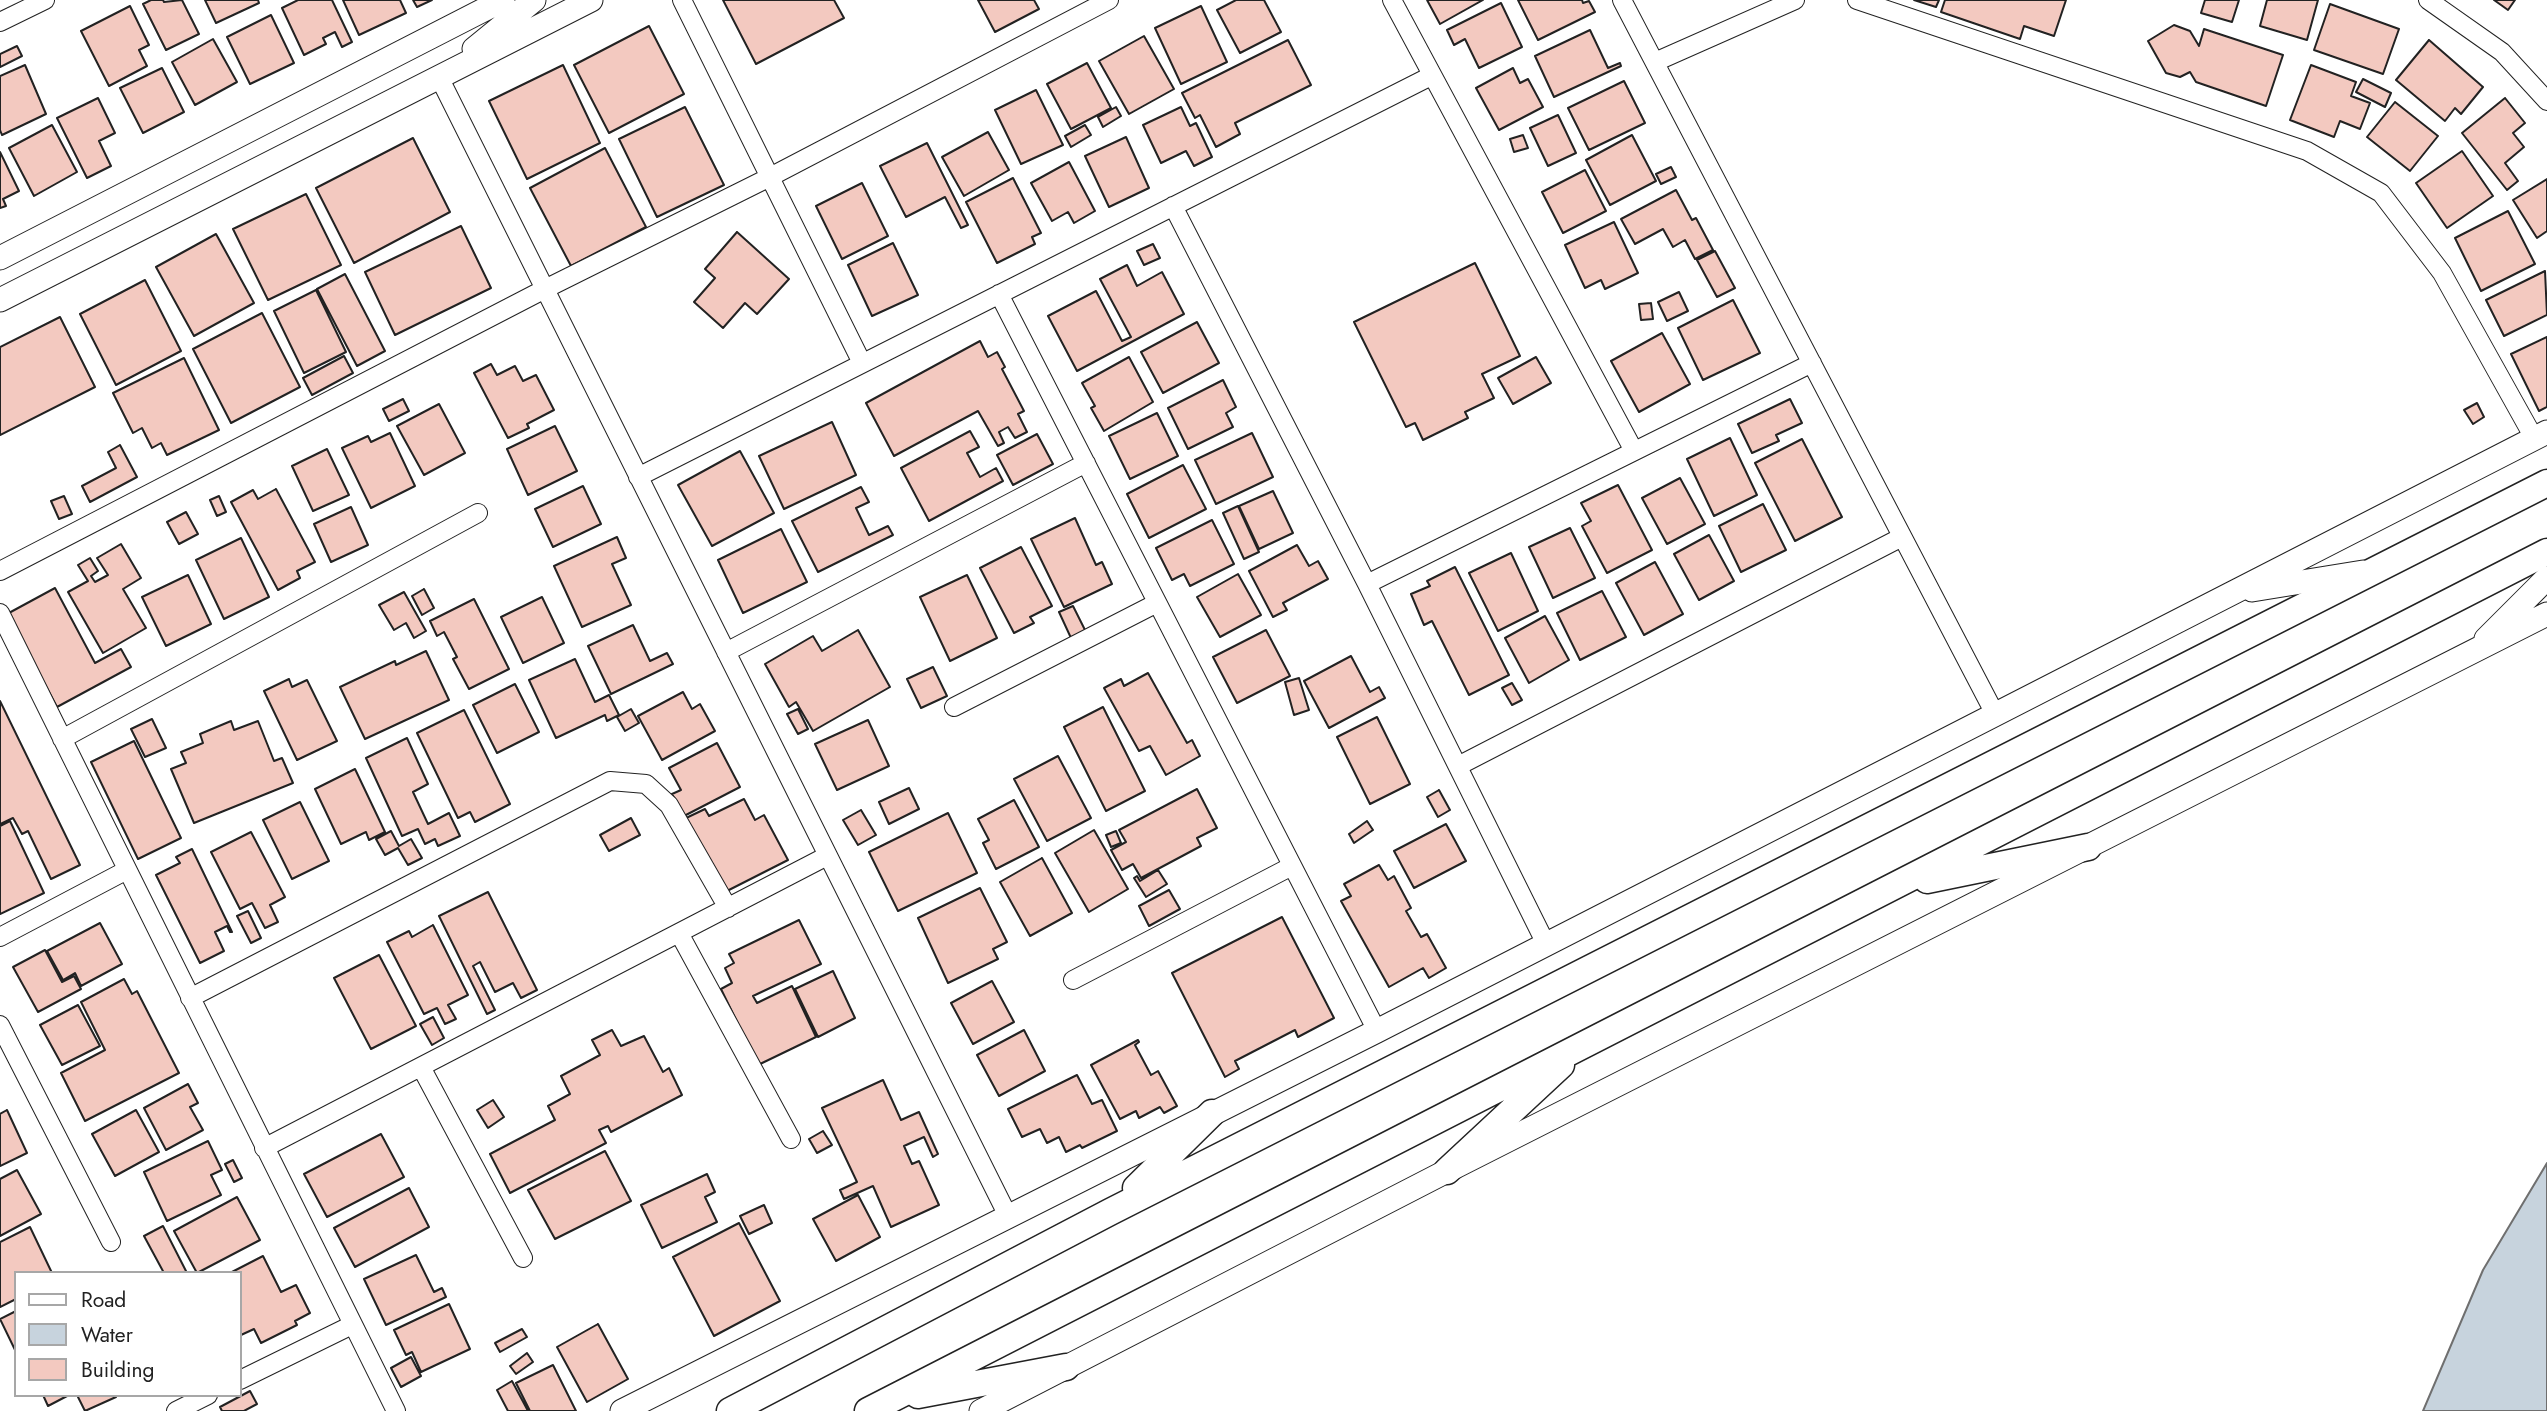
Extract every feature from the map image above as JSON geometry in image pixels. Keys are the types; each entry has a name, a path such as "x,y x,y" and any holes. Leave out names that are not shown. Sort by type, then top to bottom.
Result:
{"main road":[{"path":"730,1411 1110,1212 2547,483"},
{"path":"878,1406 2547,552"},
{"path":"1895,886 2088,847"},
{"path":"1447,1171 1586,1042"},
{"path":"1110,1212 1170,1157 1212,1113"},
{"path":"878,1406 1066,1367"}],"street":[{"path":"0,22 45,0"},
{"path":"0,258 503,0"},
{"path":"439,77 534,0"},
{"path":"0,300 591,0"},
{"path":"682,0 862,363"},
{"path":"0,571 543,290 770,177 1109,0"},
{"path":"1392,0 1634,451"},
{"path":"1622,0 1995,714"},
{"path":"1655,62 1795,0"},
{"path":"622,1411 1377,1031 2541,435 2442,273 2381,193 2307,151 1857,0"},
{"path":"2428,0 2502,52 2547,101"},
{"path":"638,477 1431,76"},
{"path":"439,77 543,290 1008,1216"},
{"path":"1173,206 1367,584 1546,944"},
{"path":"999,294 1377,1031"},
{"path":"1367,584 1812,363"},
{"path":"726,652 1086,463"},
{"path":"62,739 478,513"},
{"path":"1458,766 1902,537"},
{"path":"2232,593 2373,570"},
{"path":"2471,653 2547,578"},
{"path":"954,707 1157,603"},
{"path":"0,613 396,1411"},
{"path":"981,1411 1447,1171 2547,614"},
{"path":"190,998 610,781 646,784 669,804 728,908"},
{"path":"264,1148 827,856"},
{"path":"1073,980 1292,866"},
{"path":"0,937 127,870"},
{"path":"679,933 790,1139"},
{"path":"0,1025 111,1242"},
{"path":"421,1067 523,1258"},
{"path":"242,1379 352,1325"},
{"path":"176,1411 204,1397"}],"water":[{"path":"2547,1163 2547,1411 2423,1411 2483,1270"}],"building":[{"path":"151,0 182,0 199,34 166,50 143,4"},
{"path":"205,0 258,0 259,3 216,23"},
{"path":"298,0 332,0 352,42 342,47 335,32 323,38 326,44 304,55 282,8"},
{"path":"343,0 400,0 406,13 359,35"},
{"path":"413,0 432,0 417,7"},
{"path":"723,0 834,0 844,18 756,64"},
{"path":"978,0 1034,0 1039,9 995,32"},
{"path":"1236,0 1264,0 1281,32 1240,53 1217,10"},
{"path":"1427,0 1483,0 1440,24"},
{"path":"1518,0 1589,1 1595,12 1538,40"},
{"path":"1914,0 1939,0 1936,7"},
{"path":"1945,0 2066,0 2054,36 2024,26 2020,39 1941,12"},
{"path":"2205,0 2239,0 2232,22 2201,13"},
{"path":"2267,0 2318,0 2307,40 2260,26"},
{"path":"2494,0 2515,0 2508,10"},
{"path":"1501,3 1522,47 1479,68 1465,39 1454,45 1447,30"},
{"path":"2330,4 2399,29 2383,74 2314,50"},
{"path":"130,6 149,45 139,50 147,66 109,86 81,31"},
{"path":"1201,6 1227,62 1181,84 1155,28"},
{"path":"271,15 294,63 250,84 227,37"},
{"path":"2174,25 2190,31 2199,46 2204,29 2283,55 2266,106 2196,82 2190,72 2180,77 2166,73 2148,41"},
{"path":"649,26 684,94 609,133 574,65"},
{"path":"1590,30 1608,68 1620,63 1621,66 1554,97 1535,56"},
{"path":"1144,36 1174,89 1129,114 1099,61"},
{"path":"213,39 237,82 195,105 172,62"},
{"path":"1288,40 1311,85 1235,123 1240,134 1216,147 1200,115 1195,118 1182,93"},
{"path":"2429,40 2483,87 2461,114 2455,108 2445,121 2396,80"},
{"path":"17,46 22,56 0,67 0,54"},
{"path":"1087,63 1111,108 1071,129 1047,84"},
{"path":"25,65 46,114 2,135 0,76"},
{"path":"563,65 600,143 527,179 489,101"},
{"path":"2311,65 2356,82 2351,96 2370,103 2360,129 2340,121 2334,137 2290,120"},
{"path":"162,68 184,112 143,133 120,88"},
{"path":"1513,68 1520,83 1528,79 1543,107 1499,130 1476,88"},
{"path":"2363,79 2391,93 2385,107 2356,92"},
{"path":"1624,81 1645,123 1589,150 1568,108"},
{"path":"1036,90 1063,145 1021,164 995,110"},
{"path":"98,98 115,133 99,141 111,166 87,178 57,118"},
{"path":"2505,98 2525,123 2513,133 2524,147 2505,163 2518,181 2507,190 2462,133"},
{"path":"2395,102 2438,136 2410,171 2367,137"},
{"path":"685,107 724,185 657,217 619,139"},
{"path":"1116,107 1121,116 1103,127 1098,117"},
{"path":"1181,107 1190,126 1196,123 1212,157 1194,166 1186,151 1161,163 1143,125"},
{"path":"1558,115 1576,153 1548,166 1530,128"},
{"path":"52,125 77,172 34,196 9,148"},
{"path":"1085,125 1091,135 1071,147 1065,136"},
{"path":"988,132 1009,170 964,196 942,157"},
{"path":"1523,135 1528,148 1514,152 1510,139"},
{"path":"1632,135 1656,181 1610,205 1586,160"},
{"path":"1126,137 1149,188 1109,207 1085,156"},
{"path":"413,138 450,212 354,263 316,188"},
{"path":"927,143 968,225 961,228 945,197 906,217 880,166"},
{"path":"605,148 646,227 571,266 530,188"},
{"path":"2462,151 2493,196 2447,228 2416,183"},
{"path":"0,152 19,191 3,199 6,206 0,208"},
{"path":"1069,162 1095,211 1074,223 1068,212 1052,221 1031,183"},
{"path":"1671,167 1676,177 1661,184 1656,174"},
{"path":"1585,170 1606,211 1563,233 1542,192"},
{"path":"1013,178 1041,233 1032,237 1035,244 997,263 966,202"},
{"path":"2547,179 2547,231 2537,238 2513,200"},
{"path":"862,183 888,236 842,259 816,206"},
{"path":"1676,190 1692,220 1696,218 1713,250 1695,259 1685,240 1673,247 1663,229 1635,244 1621,219"},
{"path":"306,194 341,265 268,300 233,229"},
{"path":"2508,211 2535,264 2481,291 2455,238"},
{"path":"1614,222 1638,273 1605,289 1601,280 1585,288 1565,245"},
{"path":"461,226 491,288 395,335 365,272"},
{"path":"737,232 789,279 757,314 745,303 723,328 694,302 715,278 705,269"},
{"path":"216,234 254,303 194,336 156,267"},
{"path":"893,243 918,295 872,316 848,265"},
{"path":"1153,244 1160,258 1144,265 1137,251"},
{"path":"1715,251 1735,288 1717,297 1697,260"},
{"path":"1475,263 1520,356 1482,374 1494,398 1465,412 1468,418 1423,440 1415,423 1406,427 1354,322"},
{"path":"1127,265 1137,286 1162,272 1184,314 1077,371 1048,316 1096,291 1122,341 1131,337 1100,279"},
{"path":"2545,271 2547,315 2504,336 2486,300"},
{"path":"345,274 385,351 357,366 317,289"},
{"path":"145,280 181,351 116,385 80,314"},
{"path":"316,290 346,352 304,373 274,311"},
{"path":"1679,292 1688,311 1667,321 1658,302"},
{"path":"1733,300 1760,353 1703,380 1678,328"},
{"path":"1651,303 1653,319 1641,320 1639,304"},
{"path":"262,313 300,387 231,423 193,349"},
{"path":"60,317 95,387 0,435 0,347"},
{"path":"1197,322 1219,363 1163,393 1141,352"},
{"path":"1662,333 1690,384 1639,412 1611,361"},
{"path":"2547,337 2547,407 2539,411 2511,354"},
{"path":"980,341 988,357 997,352 1005,367 1002,369 1024,411 1018,414 1027,432 1015,438 1008,427 999,432 1004,443 998,446 978,411 894,456 866,403"},
{"path":"344,356 353,373 312,395 303,378"},
{"path":"1129,357 1153,402 1104,431 1091,408 1095,406 1082,383"},
{"path":"1536,357 1551,383 1513,404 1498,378"},
{"path":"184,358 219,430 167,455 161,443 152,448 142,428 133,433 113,393"},
{"path":"491,364 497,375 515,366 523,381 536,375 554,410 527,424 529,428 508,438 474,373"},
{"path":"1223,380 1236,407 1226,413 1233,427 1188,449 1168,408"},
{"path":"403,399 409,411 389,421 383,409"},
{"path":"1790,399 1802,423 1776,435 1779,441 1752,453 1738,424"},
{"path":"2477,403 2484,417 2473,424 2464,410"},
{"path":"439,404 465,453 424,475 397,426"},
{"path":"1157,413 1178,456 1130,479 1109,436"},
{"path":"832,422 856,475 784,509 759,456"},
{"path":"555,426 577,471 528,495 507,449"},
{"path":"970,431 979,447 967,453 980,477 996,468 1003,481 929,521 901,468"},
{"path":"390,433 415,486 371,508 342,448 368,436 371,442"},
{"path":"1252,433 1273,477 1216,504 1195,460"},
{"path":"1037,434 1053,464 1013,485 997,455"},
{"path":"1730,438 1757,495 1714,516 1687,459"},
{"path":"1802,439 1842,517 1795,541 1755,463"},
{"path":"120,445 137,477 90,502 82,486 116,468 108,452"},
{"path":"327,449 349,495 313,511 292,466"},
{"path":"740,451 774,513 712,546 678,485"},
{"path":"1183,465 1206,509 1149,538 1127,494"},
{"path":"1680,478 1705,524 1667,544 1642,498"},
{"path":"1618,485 1652,550 1607,573 1582,526 1591,521 1581,503"},
{"path":"583,486 601,524 553,547 535,509"},
{"path":"861,487 869,502 856,508 869,535 888,526 893,535 818,572 792,521"},
{"path":"276,489 315,562 297,571 300,578 278,590 231,502 253,490 258,499"},
{"path":"1273,491 1293,533 1259,549 1239,506"},
{"path":"64,496 72,514 59,519 51,501"},
{"path":"219,496 226,512 217,516 210,500"},
{"path":"1763,504 1786,550 1741,572 1719,526"},
{"path":"1238,506 1259,552 1244,559 1223,513"},
{"path":"351,507 368,545 331,562 314,524"},
{"path":"186,512 198,534 179,544 167,522"},
{"path":"1075,518 1096,565 1102,562 1112,584 1064,607 1031,539"},
{"path":"1212,520 1234,564 1190,586 1184,574 1172,580 1156,548"},
{"path":"1570,528 1595,578 1553,598 1529,547"},
{"path":"781,529 807,582 743,613 718,560"},
{"path":"1709,535 1734,581 1699,600 1674,554"},
{"path":"617,537 626,558 612,564 631,605 582,627 554,566"},
{"path":"241,538 269,597 224,619 196,560"},
{"path":"121,544 141,578 123,589 146,628 103,653 68,592 88,581 78,565 90,558 98,571 91,576 95,582 108,575 97,558"},
{"path":"1297,545 1309,566 1318,561 1328,579 1283,603 1287,610 1273,617 1249,571"},
{"path":"1021,547 1052,606 1030,617 1034,623 1014,633 980,568"},
{"path":"1511,553 1538,611 1498,631 1469,573"},
{"path":"1655,562 1683,614 1644,635 1616,583"},
{"path":"1455,567 1509,675 1469,695 1432,621 1424,625 1411,594 1430,586 1427,581"},
{"path":"1238,574 1261,615 1220,637 1197,597"},
{"path":"188,575 211,624 166,646 142,597"},
{"path":"967,575 997,638 950,661 920,597"},
{"path":"55,588 95,663 121,649 131,667 57,707 7,614"},
{"path":"424,589 434,608 422,615 412,596"},
{"path":"1602,591 1626,637 1580,660 1557,613"},
{"path":"404,592 426,631 414,638 406,623 394,630 379,605"},
{"path":"542,597 564,643 523,663 501,617"},
{"path":"474,599 509,669 469,689 453,659 457,657 444,632 437,636 430,621"},
{"path":"1073,606 1086,632 1071,638 1059,612"},
{"path":"1545,616 1569,660 1529,683 1505,638"},
{"path":"633,625 650,661 667,653 673,664 611,694 588,646"},
{"path":"858,630 890,687 813,731 796,702 789,707 765,664 813,636 822,651"},
{"path":"1266,630 1290,676 1237,703 1213,657"},
{"path":"426,651 449,700 365,739 340,687 395,661 396,665"},
{"path":"1351,656 1370,692 1379,687 1385,698 1329,728 1304,681"},
{"path":"575,659 595,702 609,695 619,715 607,721 605,715 556,738 529,680"},
{"path":"933,667 947,696 921,708 907,679"},
{"path":"1148,673 1187,743 1192,740 1200,756 1166,775 1150,746 1139,751 1104,688 1121,679 1124,686"},
{"path":"1299,678 1309,710 1294,715 1285,682"},
{"path":"289,679 292,687 307,680 337,741 297,760 264,691"},
{"path":"1512,683 1522,700 1512,705 1502,688"},
{"path":"515,684 539,732 497,753 473,705"},
{"path":"683,692 692,709 700,704 715,731 662,760 638,716"},
{"path":"0,701 80,865 51,879 28,831 22,834 13,818 0,824"},
{"path":"1103,707 1145,791 1106,811 1064,727"},
{"path":"631,709 639,723 625,731 617,717"},
{"path":"798,709 808,729 798,734 787,714"},
{"path":"464,710 510,804 475,822 470,812 458,818 417,733"},
{"path":"1377,717 1410,784 1370,804 1337,737"},
{"path":"152,719 166,748 145,757 131,729"},
{"path":"868,720 889,766 837,790 815,744"},
{"path":"231,721 234,730 258,721 274,761 282,758 293,783 194,823 171,769 186,763 181,752 203,743 200,734"},
{"path":"407,738 428,784 413,792 428,824 449,813 460,836 438,846 435,839 425,844 418,829 402,836 366,758"},
{"path":"134,741 181,838 138,859 91,762"},
{"path":"717,743 740,787 684,816 672,794 681,790 669,768"},
{"path":"1058,756 1091,818 1047,841 1014,779"},
{"path":"355,769 385,832 369,840 366,832 341,844 315,789"},
{"path":"909,788 919,809 889,824 879,802"},
{"path":"1197,789 1217,828 1197,838 1201,846 1141,878 1133,864 1122,870 1111,850 1126,842 1119,830"},
{"path":"1439,790 1450,810 1438,817 1427,797"},
{"path":"744,799 755,820 764,815 788,860 723,893 684,819 705,809 709,816"},
{"path":"1014,800 1039,847 996,869 983,843 989,840 978,819"},
{"path":"300,802 329,861 292,879 263,820"},
{"path":"861,810 876,835 858,845 843,820"},
{"path":"948,813 977,873 898,911 869,852"},
{"path":"631,818 640,835 609,851 600,835"},
{"path":"10,821 44,893 0,914 0,826"},
{"path":"1367,821 1373,830 1354,843 1349,834"},
{"path":"1446,824 1466,861 1414,888 1394,851"},
{"path":"1094,830 1128,889 1089,912 1055,853"},
{"path":"391,831 399,846 411,839 422,858 408,865 398,848 385,855 376,839"},
{"path":"1116,831 1121,843 1111,847 1106,835"},
{"path":"251,832 285,897 270,905 278,922 265,928 252,903 240,909 211,852"},
{"path":"192,849 232,932 227,926 215,932 224,951 200,963 156,875 180,863 176,857"},
{"path":"1042,858 1072,913 1030,936 1000,882"},
{"path":"1379,865 1388,880 1394,876 1411,908 1406,911 1421,937 1427,934 1446,968 1429,978 1423,968 1389,987 1341,901 1351,896 1344,884"},
{"path":"1158,870 1167,884 1146,897 1134,878 1137,876 1140,881"},
{"path":"980,888 1007,942 993,949 998,959 948,983 918,918"},
{"path":"1169,890 1180,909 1149,926 1139,906"},
{"path":"488,892 537,990 521,998 513,983 495,992 480,962 473,966 495,1010 487,1014 439,916"},
{"path":"248,911 261,938 251,943 237,916"},
{"path":"1282,917 1334,1018 1298,1037 1295,1030 1235,1061 1239,1069 1225,1077 1172,973"},
{"path":"799,920 821,964 753,996 757,1003 792,986 816,1037 758,1065 721,989 732,983 725,968 734,963 729,954"},
{"path":"100,923 122,964 81,986 75,973 63,980 47,951"},
{"path":"433,925 468,995 448,1005 456,1019 445,1024 437,1008 424,1014 387,942 409,931 412,937"},
{"path":"45,950 62,982 74,976 81,989 38,1012 13,967"},
{"path":"379,955 416,1026 371,1049 334,978"},
{"path":"833,971 855,1018 818,1037 795,989"},
{"path":"124,979 132,994 137,991 179,1073 85,1121 61,1073 105,1050 81,1002"},
{"path":"992,981 1014,1022 973,1044 951,1003"},
{"path":"78,1005 100,1046 62,1065 40,1025"},
{"path":"433,1017 444,1038 432,1045 420,1024"},
{"path":"612,1030 621,1046 644,1036 663,1072 669,1068 682,1095 611,1132 608,1126 599,1130 606,1143 510,1193 490,1154 555,1120 548,1106 570,1094 561,1076 600,1055 592,1040"},
{"path":"1024,1030 1045,1071 999,1096 977,1055"},
{"path":"1138,1040 1135,1045 1151,1075 1158,1071 1177,1106 1164,1113 1160,1107 1139,1118 1136,1111 1120,1119 1091,1065"},
{"path":"1077,1075 1092,1104 1102,1100 1117,1131 1082,1148 1080,1145 1066,1152 1059,1137 1047,1143 1040,1129 1022,1137 1008,1109"},
{"path":"883,1080 901,1120 919,1112 938,1154 933,1157 924,1137 904,1146 912,1164 919,1161 939,1205 891,1227 873,1186 844,1199 840,1190 857,1182 822,1108"},
{"path":"188,1084 198,1103 190,1107 203,1130 166,1150 144,1108"},
{"path":"493,1100 504,1117 488,1128 477,1110"},
{"path":"7,1110 27,1153 0,1166 0,1114"},
{"path":"136,1110 159,1152 115,1176 92,1134"},
{"path":"823,1131 832,1145 817,1153 809,1139"},
{"path":"381,1134 404,1177 327,1217 304,1174"},
{"path":"208,1141 222,1170 211,1175 221,1195 167,1221 144,1172"},
{"path":"605,1151 631,1201 555,1239 528,1190"},
{"path":"233,1160 242,1178 234,1182 225,1164"},
{"path":"17,1170 41,1214 0,1236 0,1179"},
{"path":"707,1174 715,1192 705,1197 717,1222 662,1248 641,1205"},
{"path":"409,1188 429,1227 355,1267 334,1228"},
{"path":"858,1195 880,1237 836,1261 813,1219"},
{"path":"237,1197 260,1240 201,1271 196,1271 174,1231"},
{"path":"764,1205 772,1223 749,1234 740,1216"},
{"path":"739,1223 780,1301 714,1336 673,1257"},
{"path":"163,1226 186,1271 163,1271 144,1236"},
{"path":"30,1227 51,1271 14,1271 14,1300 0,1307 0,1242"},
{"path":"416,1255 434,1292 442,1288 446,1297 386,1325 364,1279"},
{"path":"263,1256 281,1292 296,1285 310,1313 295,1321 297,1325 261,1343 254,1329 242,1335 242,1271 234,1271"},
{"path":"449,1304 470,1349 421,1372 412,1352 406,1355 394,1330"},
{"path":"14,1312 14,1348 0,1319"},
{"path":"598,1324 628,1379 587,1402 557,1347"},
{"path":"522,1329 527,1337 500,1352 495,1343"},
{"path":"527,1353 533,1362 516,1374 510,1366"},
{"path":"411,1357 421,1376 401,1387 391,1368"},
{"path":"553,1365 576,1411 530,1411 516,1383"},
{"path":"512,1381 528,1411 508,1411 497,1390"},
{"path":"250,1391 257,1404 244,1411 222,1411 220,1407"},
{"path":"44,1397 65,1397 48,1406"},
{"path":"78,1397 116,1397 85,1411"}]}
